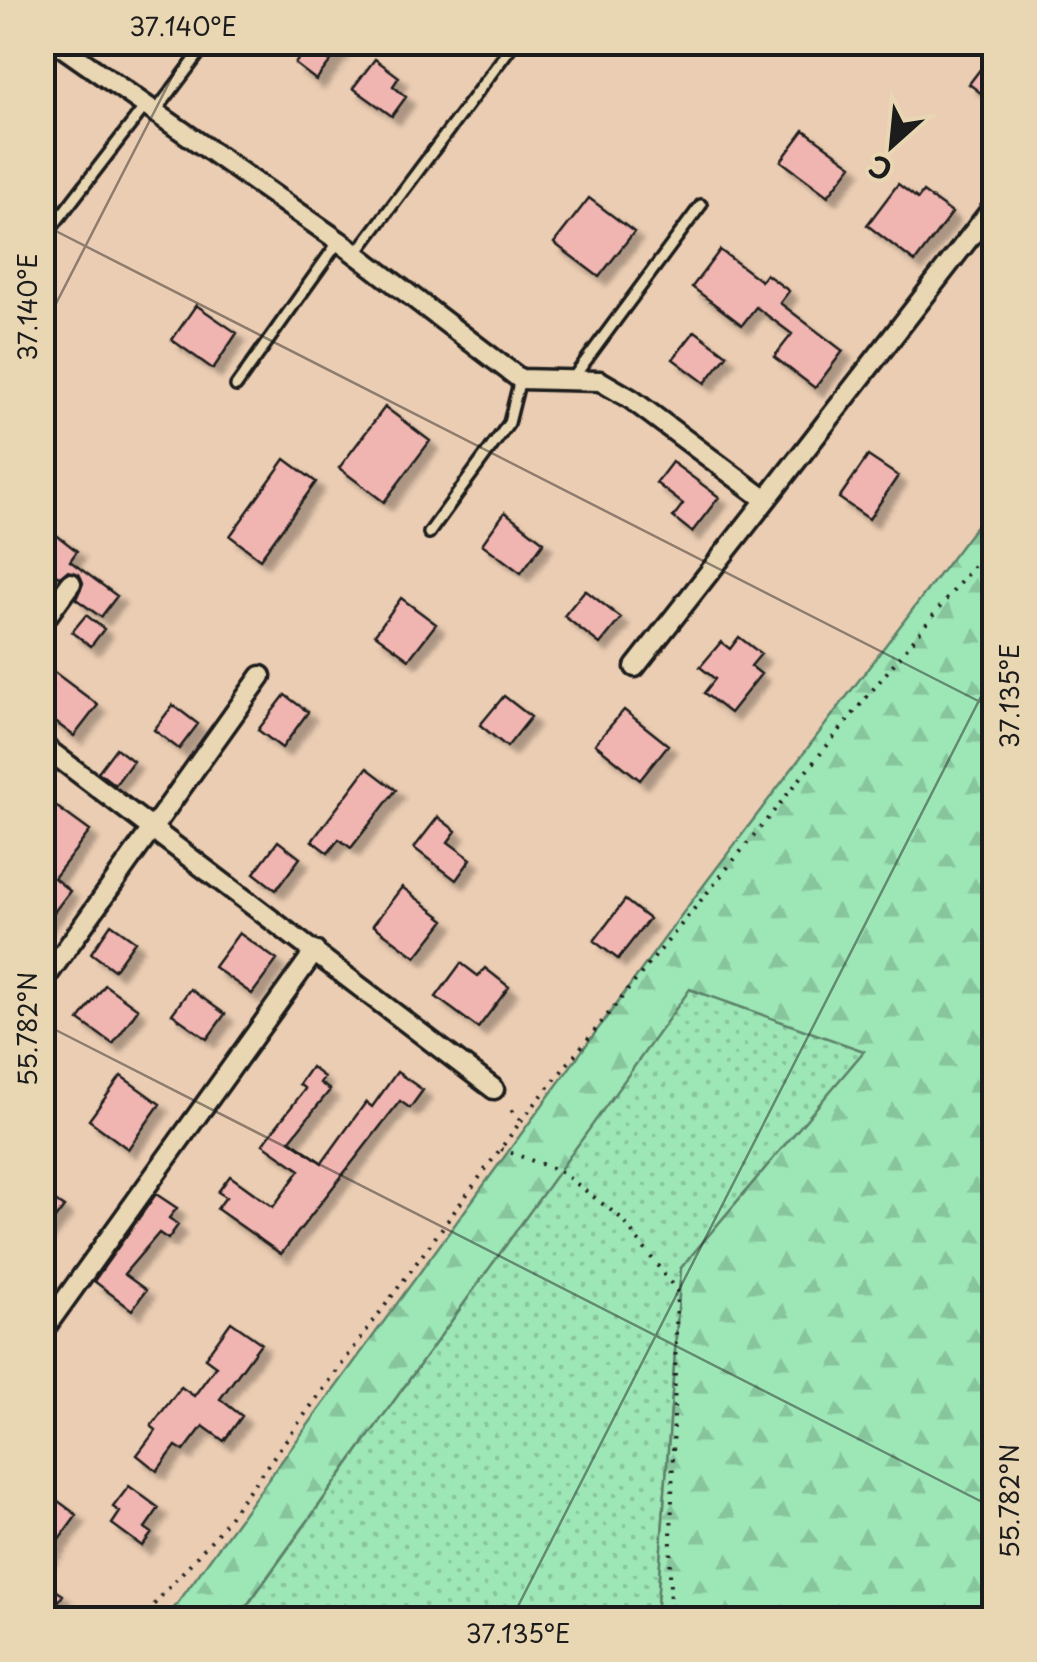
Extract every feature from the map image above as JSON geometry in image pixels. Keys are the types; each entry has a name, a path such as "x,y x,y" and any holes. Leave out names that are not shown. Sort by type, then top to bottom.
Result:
{"street":[{"path":"55,42 338,240 520,380 600,381 632,399 766,500"},
{"path":"636,667 994,206"},
{"path":"42,622 71,583"},
{"path":"42,983 261,676"},
{"path":"42,745 494,1089"},
{"path":"42,1332 314,951"}],"lane":[{"path":"53,226 208,42"},
{"path":"356,254 511,47"},
{"path":"573,378 700,205"},
{"path":"236,386 338,240"},
{"path":"429,533 509,423 520,380"}],"path":[{"path":"140,1620 216,1536 500,1148 994,540"},
{"path":"494,1089 521,1122"},
{"path":"500,1148 560,1171 621,1218 677,1291 670,1620"}],"green space":[{"path":"994,502 994,1619 656,1619 681,1268 864,1051 690,989 237,1619 166,1619 691,902"},
{"path":"689,989 865,1051 681,1268 656,1619 237,1620"}],"building":[{"path":"284,42 345,42 316,80 295,64 301,55"},
{"path":"994,51 994,103 969,84"},
{"path":"375,59 399,77 393,86 406,97 392,116 353,88"},
{"path":"804,130 852,165 828,196 781,161"},
{"path":"898,184 918,199 923,192 952,213 915,262 867,225"},
{"path":"589,198 634,232 599,277 554,243"},
{"path":"720,250 761,281 766,274 789,291 780,303 843,351 815,388 774,357 792,334 756,307 742,325 692,287"},
{"path":"196,305 237,333 213,369 172,340"},
{"path":"695,331 727,355 705,383 673,359"},
{"path":"385,407 430,441 384,502 339,468"},
{"path":"868,456 898,476 869,519 839,498"},
{"path":"285,459 316,482 260,559 230,536"},
{"path":"672,462 719,497 692,532 673,517 683,504 656,483"},
{"path":"505,512 544,542 521,573 482,544"},
{"path":"50,530 77,551 70,561 117,596 101,617 76,599 83,583 79,574 67,571 60,577 42,564 42,540"},
{"path":"585,590 621,618 600,644 564,616"},
{"path":"401,598 436,624 409,659 375,634"},
{"path":"86,615 104,629 91,646 72,632"},
{"path":"739,637 761,654 751,666 761,674 730,713 704,693 715,679 700,667 721,642 730,649"},
{"path":"42,663 98,705 74,736 42,712"},
{"path":"285,695 308,712 282,748 258,730"},
{"path":"504,696 531,717 507,747 480,725"},
{"path":"173,705 198,724 179,749 154,730"},
{"path":"624,710 668,745 640,780 595,744"},
{"path":"116,748 133,761 115,785 98,772"},
{"path":"367,768 396,790 351,848 339,839 328,853 312,841"},
{"path":"42,796 90,831 54,878 70,891 42,928"},
{"path":"438,817 456,831 448,842 471,859 456,880 414,848"},
{"path":"278,841 300,858 276,890 254,873"},
{"path":"402,887 445,920 416,957 373,925"},
{"path":"625,900 649,919 618,959 594,941"},
{"path":"111,924 135,941 114,970 91,953"},
{"path":"239,933 277,960 252,994 214,967"},
{"path":"461,963 478,976 485,968 509,987 478,1028 436,997"},
{"path":"105,985 138,1009 113,1044 79,1020"},
{"path":"190,989 225,1014 207,1039 172,1014"},
{"path":"311,1067 324,1077 320,1083 330,1090 290,1140 322,1163 366,1102 372,1107 397,1072 423,1090 410,1108 400,1101 281,1254 217,1209 226,1197 218,1192 230,1176 273,1207 300,1170 263,1144 305,1089 299,1084"},
{"path":"121,1076 160,1104 128,1149 89,1120"},
{"path":"42,1192 64,1207 42,1236"},
{"path":"156,1194 177,1208 169,1218 178,1225 168,1239 159,1233 124,1274 146,1290 132,1310 94,1281"},
{"path":"231,1322 261,1343 220,1399 242,1416 224,1441 203,1426 184,1451 176,1446 157,1471 137,1455 156,1430 151,1426 181,1387 194,1396 216,1366 205,1358"},
{"path":"129,1486 159,1508 145,1528 152,1533 142,1546 112,1524 120,1512 113,1507"},
{"path":"54,1498 77,1515 42,1563 42,1514"},
{"path":"42,1581 63,1595 45,1620 42,1620"}]}
